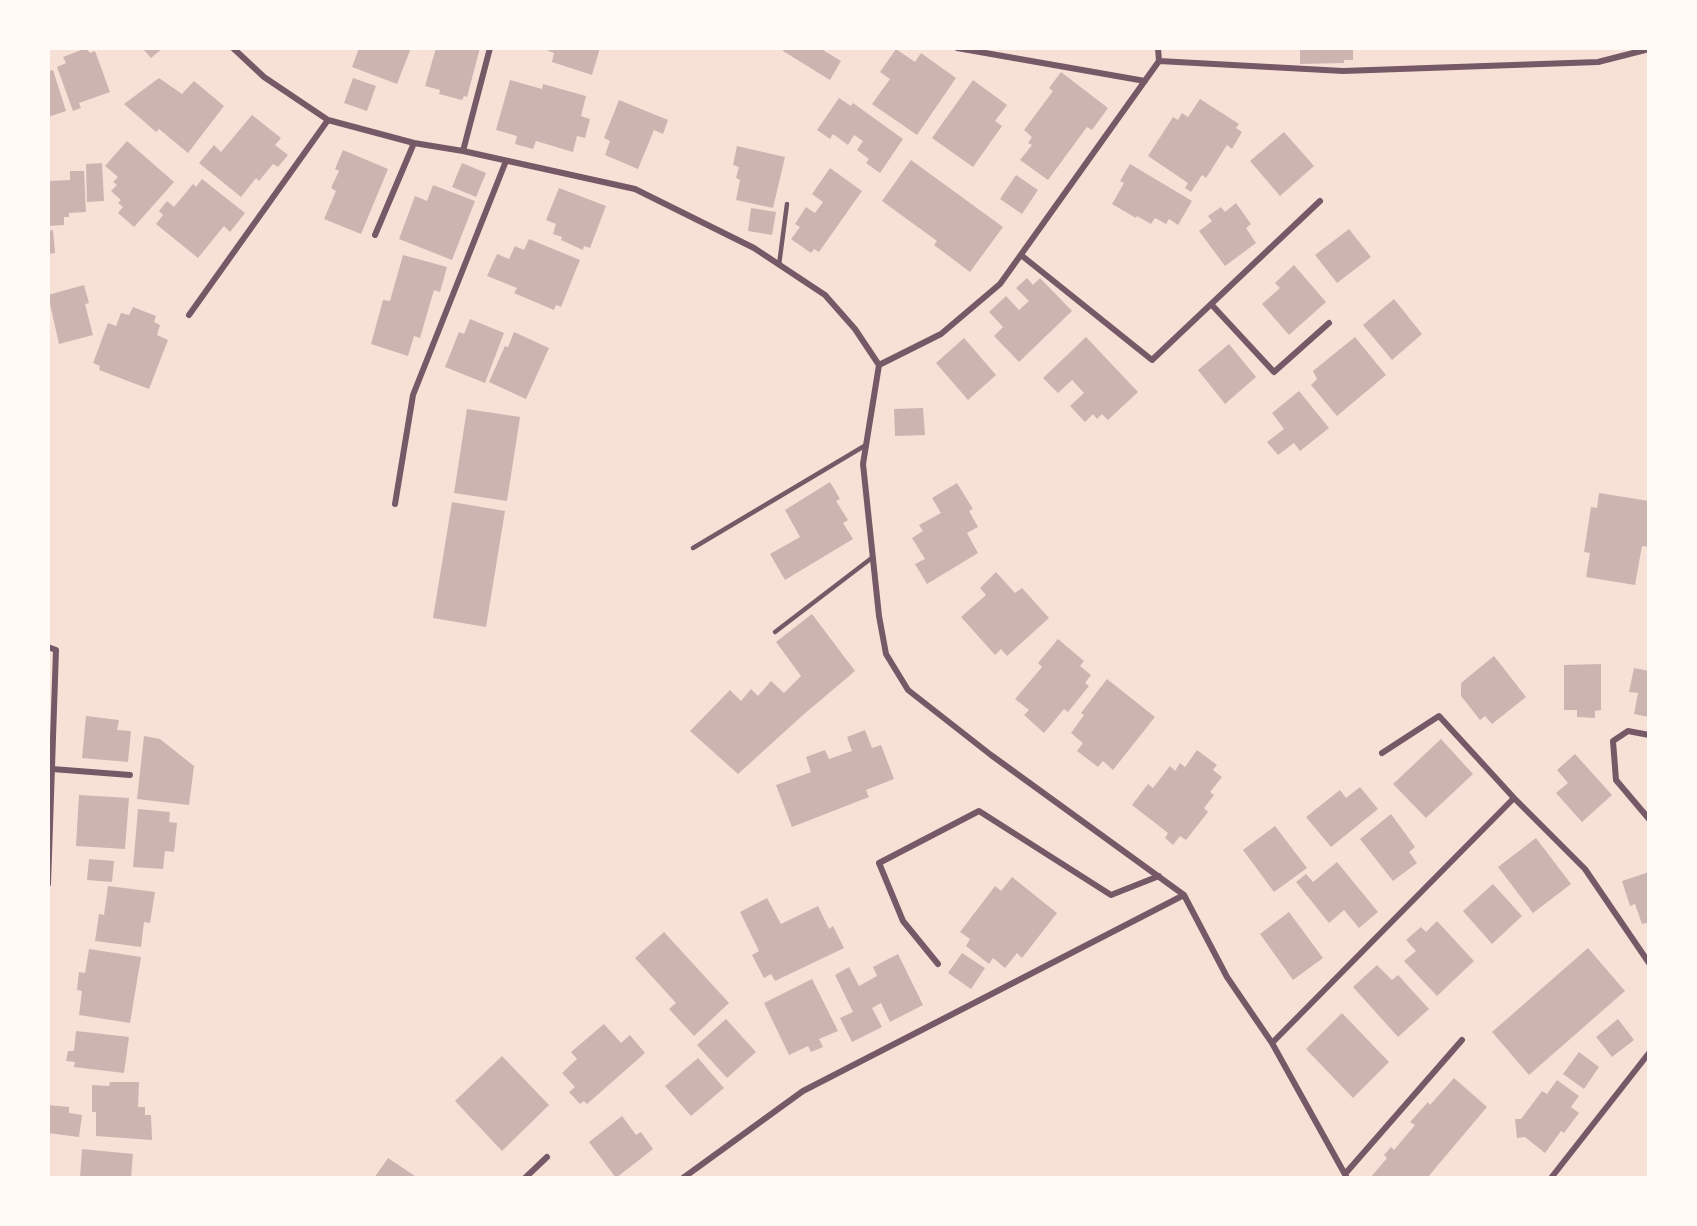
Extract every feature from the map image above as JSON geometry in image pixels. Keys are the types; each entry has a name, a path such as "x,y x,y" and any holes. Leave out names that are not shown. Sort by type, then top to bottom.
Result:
{"street":[{"path":"233,48 264,77 328,120 414,143 463,151 634,189 754,248 825,295 855,329 879,364 863,464 885,654 908,690 991,755 1184,895 1227,977 1272,1043 1346,1176 1462,1040"},
{"path":"463,151 490,48"},
{"path":"957,48 1144,81"},
{"path":"879,364 941,334 1000,284 1159,61 1158,48"},
{"path":"1159,61 1343,71 1599,62 1649,49"},
{"path":"189,315 328,120"},
{"path":"375,235 414,143"},
{"path":"395,504 413,395 506,161"},
{"path":"1021,255 1152,360 1320,201"},
{"path":"1210,304 1274,372 1329,323"},
{"path":"48,647 56,650 48,884"},
{"path":"1382,753 1439,716 1514,798 1585,869 1649,963"},
{"path":"1649,735 1628,731 1613,741 1616,780 1649,819"},
{"path":"52,769 130,775"},
{"path":"1272,1043 1514,798"},
{"path":"938,964 903,921 879,863 979,811 1111,895 1159,876"},
{"path":"683,1178 803,1090 1184,895"},
{"path":"1551,1178 1649,1053"},
{"path":"525,1178 548,1157"}],"lane":[{"path":"779,265 787,204"},
{"path":"693,548 866,444"},
{"path":"775,632 873,557"}],"building":[{"path":"86,48 90,53 95,51 110,92 79,103 81,108 73,111 57,67 66,63 63,57"},
{"path":"142,48 163,48 151,58"},
{"path":"359,48 411,48 397,84 352,67"},
{"path":"436,48 480,48 467,97 464,96 462,100 439,94 440,90 425,86"},
{"path":"541,48 600,48 592,75 552,62 554,53"},
{"path":"785,48 825,48 823,50 841,61 830,80 783,51"},
{"path":"1300,48 1353,48 1353,60 1344,60 1344,63 1300,64"},
{"path":"896,49 915,62 921,53 956,78 917,135 872,104 890,79 880,72"},
{"path":"53,70 66,111 48,117 48,71"},
{"path":"1061,72 1108,108 1092,130 1087,127 1048,180 1020,160 1032,145 1028,143 1032,137 1024,130 1053,91 1049,88"},
{"path":"159,78 182,94 194,81 224,106 188,153 159,129 156,132 124,104"},
{"path":"353,78 376,86 367,111 344,103"},
{"path":"510,80 542,89 543,84 586,96 581,116 590,119 585,138 577,136 573,152 536,141 533,149 515,144 517,136 496,130"},
{"path":"973,80 1007,105 995,121 1002,126 973,167 932,138"},
{"path":"839,98 851,106 853,103 903,139 880,173 866,163 869,159 857,150 863,141 854,135 848,145 833,134 830,139 817,130"},
{"path":"1200,99 1239,124 1236,128 1242,132 1232,149 1227,145 1206,178 1202,175 1191,192 1185,188 1188,183 1148,156 1173,117 1178,120 1182,113 1188,117"},
{"path":"619,100 668,120 663,134 654,130 638,169 605,155 610,141 604,138"},
{"path":"252,115 281,138 275,145 288,155 278,167 273,164 259,181 256,178 241,197 199,163 214,145 221,152"},
{"path":"1284,132 1314,166 1280,196 1250,161"},
{"path":"127,141 174,182 134,227 118,213 123,207 118,203 121,200 111,191 117,185 113,182 118,177 105,166"},
{"path":"737,146 785,157 773,208 736,200 740,180 736,178 739,167 733,165"},
{"path":"343,150 388,169 361,234 324,219 336,191 331,188 339,171 335,169"},
{"path":"911,160 1003,227 970,272 934,245 937,241 882,201"},
{"path":"102,163 104,201 87,202 86,164"},
{"path":"462,163 486,173 476,197 452,187"},
{"path":"1130,164 1192,201 1178,225 1169,219 1166,224 1155,218 1151,224 1112,204 1124,183 1120,181"},
{"path":"830,168 862,191 819,252 814,249 811,253 791,239 800,227 795,224 806,207 815,213 823,202 812,194"},
{"path":"70,171 84,171 86,212 69,213 69,217 64,217 64,225 48,226 48,181 70,180"},
{"path":"1016,175 1038,190 1022,214 1000,199"},
{"path":"202,179 245,213 230,232 224,226 198,258 156,224 163,215 159,211 167,201 174,207 193,184 196,187"},
{"path":"433,185 475,201 452,260 399,239 415,196 427,201"},
{"path":"559,188 606,206 590,248 584,246 583,250 553,234 556,224 546,220"},
{"path":"1236,203 1251,224 1246,228 1256,243 1225,266 1199,231 1212,221 1208,216 1221,207 1225,212"},
{"path":"751,208 776,212 772,235 748,231"},
{"path":"1349,229 1371,257 1337,283 1315,255"},
{"path":"53,230 55,253 48,254 48,231"},
{"path":"529,239 580,260 561,307 556,305 554,310 514,293 517,288 487,276 497,254 509,259 515,246 524,250"},
{"path":"403,255 447,267 440,292 434,290 420,338 414,336 408,356 371,344 383,300 390,301"},
{"path":"1294,265 1326,302 1289,335 1262,304 1280,288 1275,283"},
{"path":"1027,278 1033,285 1040,278 1072,311 1019,362 994,336 1003,327 989,312 1006,296 1019,310 1029,301 1016,288"},
{"path":"84,285 89,303 85,304 93,335 59,344 48,295"},
{"path":"1394,299 1422,334 1392,360 1363,325"},
{"path":"133,307 156,316 154,322 160,325 157,335 168,340 149,389 99,370 100,366 93,363 108,323 116,326 121,313 129,315"},
{"path":"470,319 504,333 485,383 445,367 459,332 464,334"},
{"path":"514,332 549,348 526,399 489,382"},
{"path":"1086,337 1138,392 1108,420 1102,414 1097,419 1093,414 1085,422 1070,406 1084,393 1072,380 1058,393 1043,378"},
{"path":"1355,337 1386,375 1337,416 1311,385 1317,379 1313,371"},
{"path":"964,338 996,375 968,400 936,363"},
{"path":"1229,344 1256,377 1225,404 1198,370"},
{"path":"1299,391 1329,428 1300,451 1294,443 1278,455 1267,442 1284,429 1272,413"},
{"path":"923,408 925,435 895,436 894,409"},
{"path":"467,409 520,417 507,501 454,493"},
{"path":"830,482 840,499 836,501 848,520 843,523 853,539 785,580 770,554 800,537 785,510"},
{"path":"957,483 973,509 969,511 978,527 967,533 978,553 927,584 915,564 925,559 912,538 923,531 919,525 941,513 932,498"},
{"path":"1599,493 1649,501 1649,547 1642,546 1635,585 1586,577 1590,553 1584,552 1591,507 1597,508"},
{"path":"452,502 505,511 486,627 433,618"},
{"path":"996,572 1015,593 1022,588 1049,618 1007,656 1001,649 995,655 961,617 986,595 980,588"},
{"path":"812,614 855,671 738,774 690,731 730,690 741,701 751,689 758,696 771,681 784,693 801,676 776,642"},
{"path":"1058,639 1084,661 1080,666 1091,675 1085,683 1089,686 1068,712 1064,709 1044,733 1024,715 1029,710 1015,699 1042,667 1038,663"},
{"path":"1494,656 1526,697 1492,724 1485,716 1480,720 1461,696 1461,683"},
{"path":"1601,664 1601,710 1595,711 1595,718 1577,717 1577,710 1564,710 1564,665"},
{"path":"1634,668 1649,671 1649,717 1634,714 1638,693 1629,692"},
{"path":"1107,679 1155,717 1113,770 1103,761 1098,767 1077,751 1083,743 1071,733 1084,715 1081,713"},
{"path":"86,716 119,720 117,730 131,731 128,762 82,758"},
{"path":"865,730 872,748 881,745 894,779 866,790 869,797 792,827 776,785 811,772 806,757 825,750 829,759 852,751 847,737"},
{"path":"144,736 160,739 194,766 189,805 137,799"},
{"path":"1441,739 1473,774 1426,818 1393,784"},
{"path":"1197,750 1217,765 1213,770 1222,777 1210,792 1214,795 1204,808 1208,812 1186,840 1180,836 1173,845 1165,838 1168,833 1132,805 1148,784 1153,788 1170,766 1175,771 1180,763 1185,767"},
{"path":"1575,754 1612,795 1582,822 1556,793 1568,783 1557,770"},
{"path":"1360,787 1378,809 1331,847 1306,817 1340,790 1346,798"},
{"path":"79,795 129,798 125,849 76,846"},
{"path":"138,809 170,812 169,822 177,823 174,852 165,851 163,869 133,867"},
{"path":"1391,814 1415,847 1409,852 1417,863 1393,881 1360,839"},
{"path":"1275,826 1307,868 1274,892 1243,850"},
{"path":"1536,838 1571,884 1533,913 1498,867"},
{"path":"89,859 114,861 112,882 87,880"},
{"path":"1337,862 1378,912 1359,928 1344,910 1329,923 1296,882 1306,874 1313,882"},
{"path":"1649,872 1649,922 1642,924 1635,904 1630,906 1622,881"},
{"path":"1012,877 1057,913 1022,958 1017,953 1005,968 993,958 989,964 966,946 970,939 960,932 995,886 1001,891"},
{"path":"1493,884 1522,916 1492,944 1463,911"},
{"path":"108,886 155,892 150,923 144,922 141,947 95,941 99,914 104,915"},
{"path":"767,898 781,924 818,906 829,929 833,926 844,948 775,981 771,974 764,978 752,955 759,951 740,912"},
{"path":"1289,912 1323,958 1293,980 1260,934"},
{"path":"1437,921 1474,961 1437,996 1404,961 1416,951 1406,940 1421,927 1426,932"},
{"path":"664,932 729,1003 694,1036 669,1009 676,1003 635,958"},
{"path":"1588,948 1625,991 1529,1075 1492,1032"},
{"path":"89,949 141,957 130,1023 79,1015 82,991 77,990 79,972 85,973"},
{"path":"962,953 985,968 971,989 948,973"},
{"path":"898,954 923,1005 890,1022 881,1003 872,1008 882,1027 852,1042 840,1018 853,1012 835,975 849,967 859,986 877,976 873,967"},
{"path":"1377,965 1392,980 1398,975 1429,1009 1398,1037 1353,987"},
{"path":"812,979 838,1031 819,1039 823,1047 811,1052 808,1046 789,1055 764,1003"},
{"path":"1342,1013 1389,1062 1353,1098 1306,1049"},
{"path":"726,1019 756,1052 727,1078 697,1045"},
{"path":"1618,1019 1634,1040 1612,1057 1596,1037"},
{"path":"604,1024 621,1043 630,1035 645,1053 587,1104 584,1101 580,1104 569,1092 575,1087 562,1073 577,1059 571,1052"},
{"path":"76,1031 129,1037 124,1073 74,1067 75,1062 66,1061 68,1051 74,1051"},
{"path":"1579,1052 1599,1067 1584,1089 1563,1074"},
{"path":"502,1056 549,1105 502,1151 455,1101"},
{"path":"698,1058 724,1088 691,1116 665,1086"},
{"path":"1454,1078 1487,1107 1427,1178 1370,1178 1387,1158 1384,1155 1391,1147 1394,1150 1415,1125 1410,1122 1428,1102 1430,1105"},
{"path":"1557,1080 1579,1096 1571,1107 1579,1113 1564,1133 1561,1131 1545,1153 1525,1137 1517,1138 1515,1119 1521,1119 1542,1091 1547,1094"},
{"path":"110,1082 139,1082 138,1107 145,1107 145,1115 151,1115 152,1140 96,1136 96,1112 92,1112 92,1085 109,1086"},
{"path":"48,1105 69,1107 69,1113 82,1115 79,1137 48,1133"},
{"path":"622,1116 636,1135 641,1132 653,1149 616,1178 589,1142"},
{"path":"82,1149 133,1154 131,1178 80,1178"},
{"path":"388,1158 418,1178 374,1178"}]}
